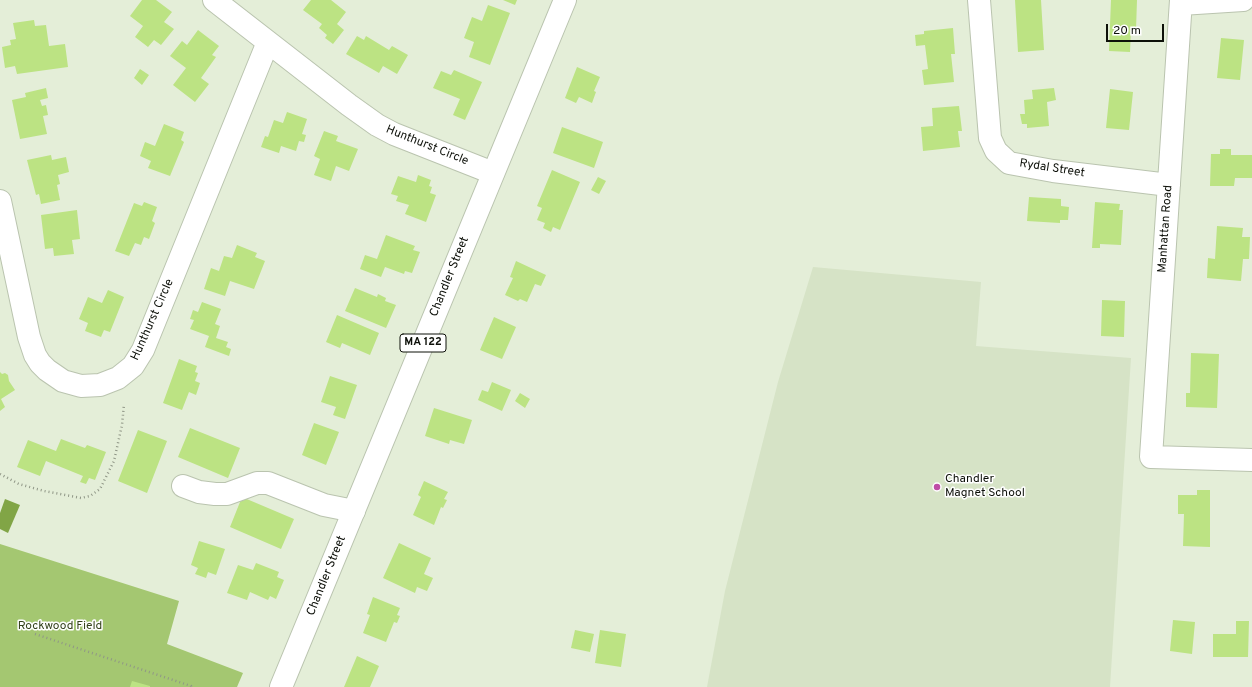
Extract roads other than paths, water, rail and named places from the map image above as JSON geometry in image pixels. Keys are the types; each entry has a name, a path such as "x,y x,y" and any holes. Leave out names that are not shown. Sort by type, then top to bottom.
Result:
{"street":[{"name":"Hunthurst Circle","path":"214,0 377,125 400,136 493,173"},
{"name":"Chandler Street","path":"281,687 565,0"},
{"name":"Rydal Street","path":"979,0 990,138 996,151 1009,163 1052,171 1169,186"},
{"path":"1181,2 1243,0"},
{"name":"Manhattan Road","path":"1181,2 1151,457 1252,460"},
{"name":"Hunthurst Circle","path":"0,201 29,337 35,355 40,363 62,381 76,385 100,385 118,378 133,366 143,350 268,42"},
{"path":"183,486 199,492 227,494 257,484 268,483 324,505 354,511"}],"place":[{"name":"Chandler Magnet School","path":"937,487"}],"park label":[{"name":"Rockwood Field","path":"60,627"}]}
